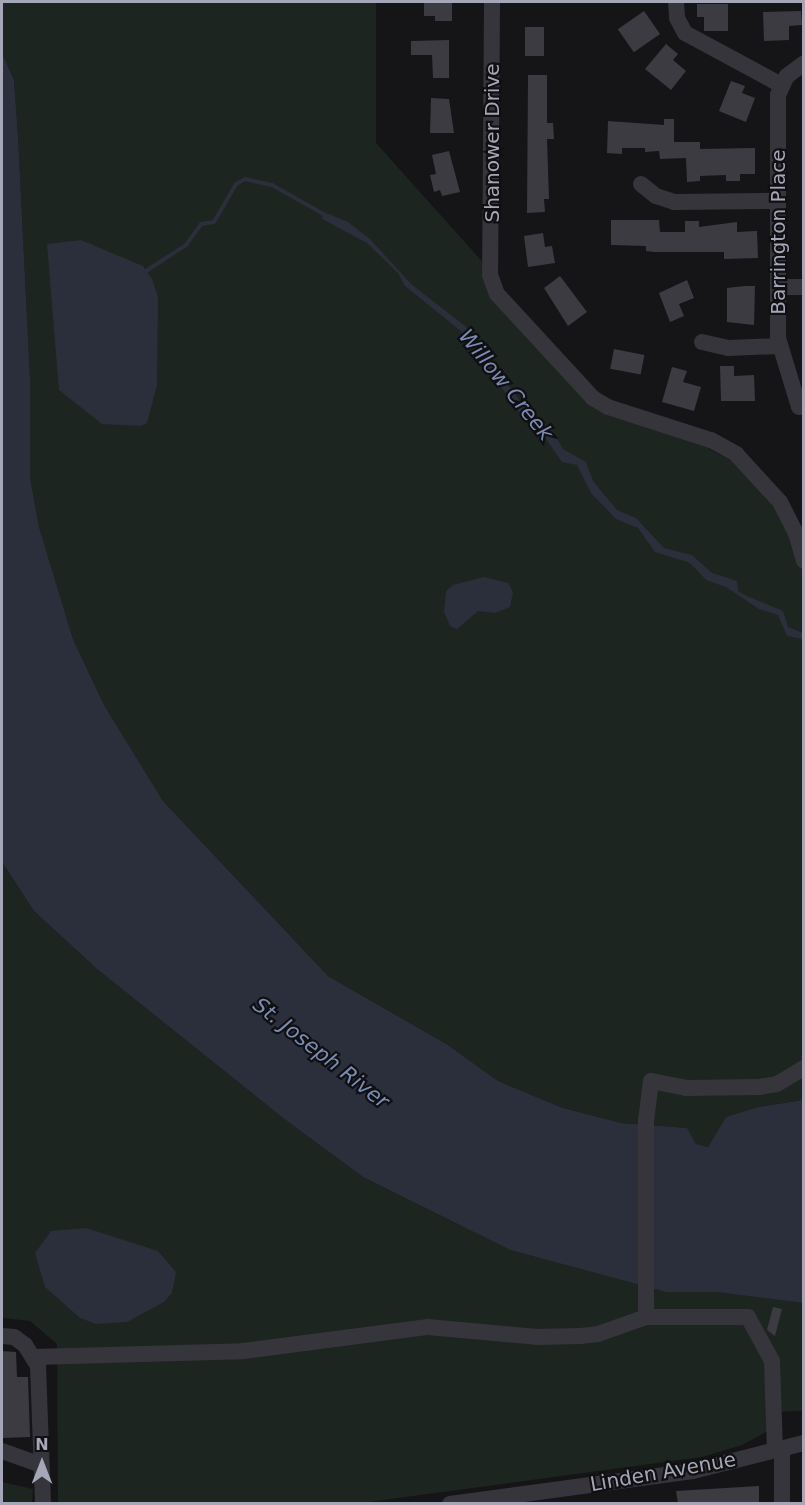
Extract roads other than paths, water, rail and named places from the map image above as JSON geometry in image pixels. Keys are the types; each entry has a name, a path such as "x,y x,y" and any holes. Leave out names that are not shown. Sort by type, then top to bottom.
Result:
{"street":[{"name":"Shanower Drive","path":"492,2 492,284 496,294 593,398 608,407 711,440 745,463 780,502 796,533 804,561"},
{"path":"676,2 677,18 685,33 781,85 793,70 804,63"},
{"name":"Barrington Place","path":"781,85 777,201 779,346 799,407"},
{"path":"641,183 656,196 674,202 777,201"},
{"path":"778,287 804,287"},
{"path":"702,342 728,348 779,346"},
{"path":"645,1310 646,1121 651,1081 686,1088 750,1088 777,1084 804,1068"},
{"path":"34,1357 243,1351 428,1327 474,1328 537,1337 580,1336 598,1334 645,1310 748,1317 772,1361 782,1503"},
{"path":"2,1336 14,1337 34,1357 38,1366 42,1503"},
{"name":"Linden Avenue","path":"450,1503 693,1471 804,1443"},
{"path":"2,1451 41,1465"}],"water":[{"name":"St. Joseph River","path":"2,53 14,80 30,378 30,477 39,527 73,639 104,705 163,801 328,976 448,1045 498,1081 563,1108 621,1123 687,1128 696,1144 708,1147 726,1117 758,1107 803,1100 803,1303 716,1292 666,1292 510,1250 363,1177 283,1118 97,969 34,911 2,862"},
{"path":"324,212 348,222 370,239 411,284 465,326 529,413 551,428 563,449 586,462 593,481 617,510 636,518 664,548 692,555 712,573 737,581 738,591 783,611 788,627 803,633 803,639 787,636 778,615 759,609 726,587 706,580 690,563 655,552 638,528 616,519 591,493 577,465 562,462 539,429 525,420 462,332 405,286 398,273 367,243 322,219"},
{"path":"81,240 143,266 152,279 158,297 157,385 147,423 141,426 102,424 59,390 47,244"},
{"path":"484,577 508,583 513,592 510,607 495,613 478,611 457,629 450,626 444,612 446,591 453,585"},
{"path":"86,1228 158,1251 176,1272 172,1293 164,1302 127,1322 96,1324 80,1318 45,1287 35,1253 51,1231"}],"waterway":[{"name":"Willow Creek","path":"146,271 186,245 201,224 214,222 236,184 245,179 272,185 327,216"}]}
